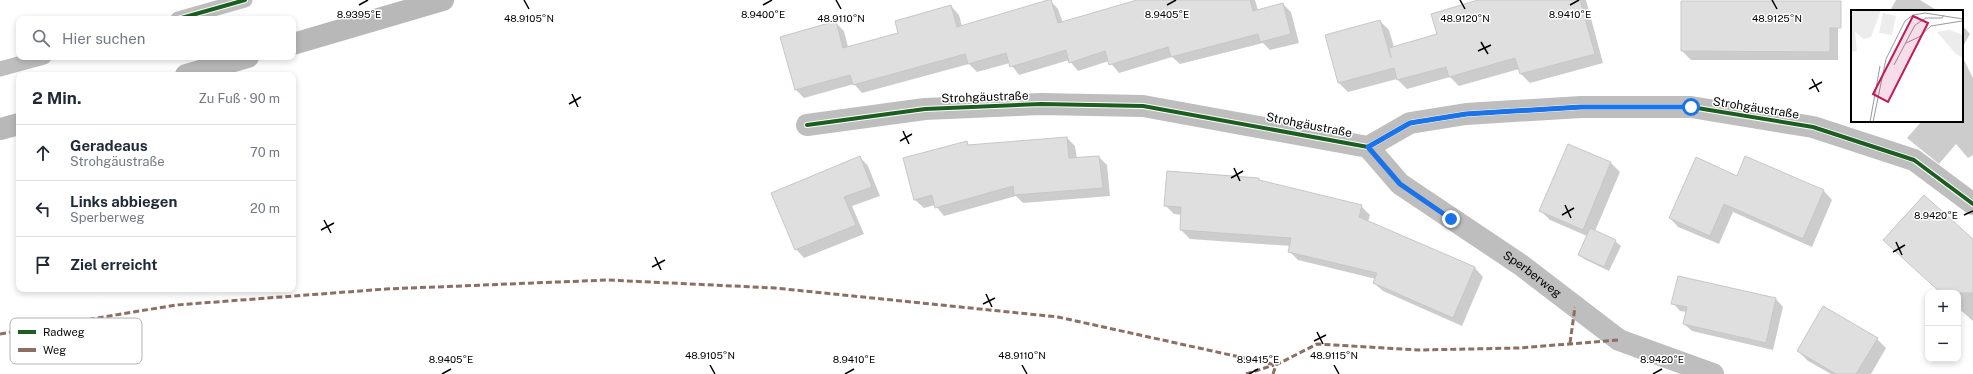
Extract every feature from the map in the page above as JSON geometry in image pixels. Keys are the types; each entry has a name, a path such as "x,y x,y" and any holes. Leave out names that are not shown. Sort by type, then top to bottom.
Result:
{"main road":[{"path":"296,43 443,0"},
{"path":"196,72 238,60"},
{"path":"0,129 16,125"}],"street":[{"name":"Strohgäustraße","path":"807,125 925,109 1041,104 1143,106 1240,122 1368,147 1410,123 1466,114 1581,107 1691,107 1813,127 1914,160 1973,204"},
{"name":"Sperberweg","path":"1368,147 1400,184 1521,265 1619,340 1713,374"}],"lane":[{"path":"189,16 245,0"},
{"path":"0,69 33,60"}],"building":[{"path":"1051,0 1058,23 1137,0 1250,0 1253,11 1283,3 1291,34 1260,42 1258,34 1171,57 1168,47 1109,65 1105,51 1069,63 1066,50 1010,67 1006,53 968,64 965,54 853,85 850,75 795,90 780,37 836,21 843,48 898,33 895,21 951,5 957,27"},
{"path":"1478,0 1580,0 1595,54 1520,74 1515,58 1449,77 1446,67 1397,80 1394,68 1338,83 1325,35 1380,20 1391,58 1389,48 1437,34 1431,14"},
{"path":"1681,1 1841,1 1841,28 1830,28 1830,52 1681,51"},
{"path":"1067,137 1069,158 1099,156 1103,188 1014,195 1013,186 935,208 932,195 914,200 903,158 967,141 968,145"},
{"path":"1568,144 1611,162 1583,230 1539,211"},
{"path":"860,156 872,187 844,197 856,225 795,250 771,193"},
{"path":"1745,156 1824,190 1803,239 1724,204 1710,236 1669,218 1696,157 1737,176"},
{"path":"1167,171 1259,178 1259,180 1362,205 1359,217 1475,267 1453,318 1373,283 1377,273 1288,252 1291,238 1180,230 1181,207 1164,206"},
{"path":"1924,195 1973,239 1973,293 1961,293 1961,290 1938,290 1883,240"},
{"path":"1590,228 1616,240 1604,267 1578,255"},
{"path":"1678,276 1776,298 1766,343 1683,324 1687,307 1671,304"},
{"path":"1823,306 1878,338 1856,374 1836,374 1797,351"}],"marked path":[{"path":"97,318 176,305 386,289 607,280 775,288 1058,317 1276,365"},
{"path":"1570,343 1575,307"},
{"path":"0,334 10,332"},
{"path":"1273,374 1276,365 1317,344 1419,350 1519,348 1619,340"},
{"path":"1246,374 1274,365"}],"cycle path":[{"path":"189,16 245,0"},
{"path":"807,125 925,109 1041,104 1143,106 1368,147 1410,123 1466,114 1581,107 1691,107 1813,127 1914,160 1973,204"}],"route":[{"path":"1451,219 1400,184 1368,147 1410,123 1466,114 1581,107 1691,107"}]}
